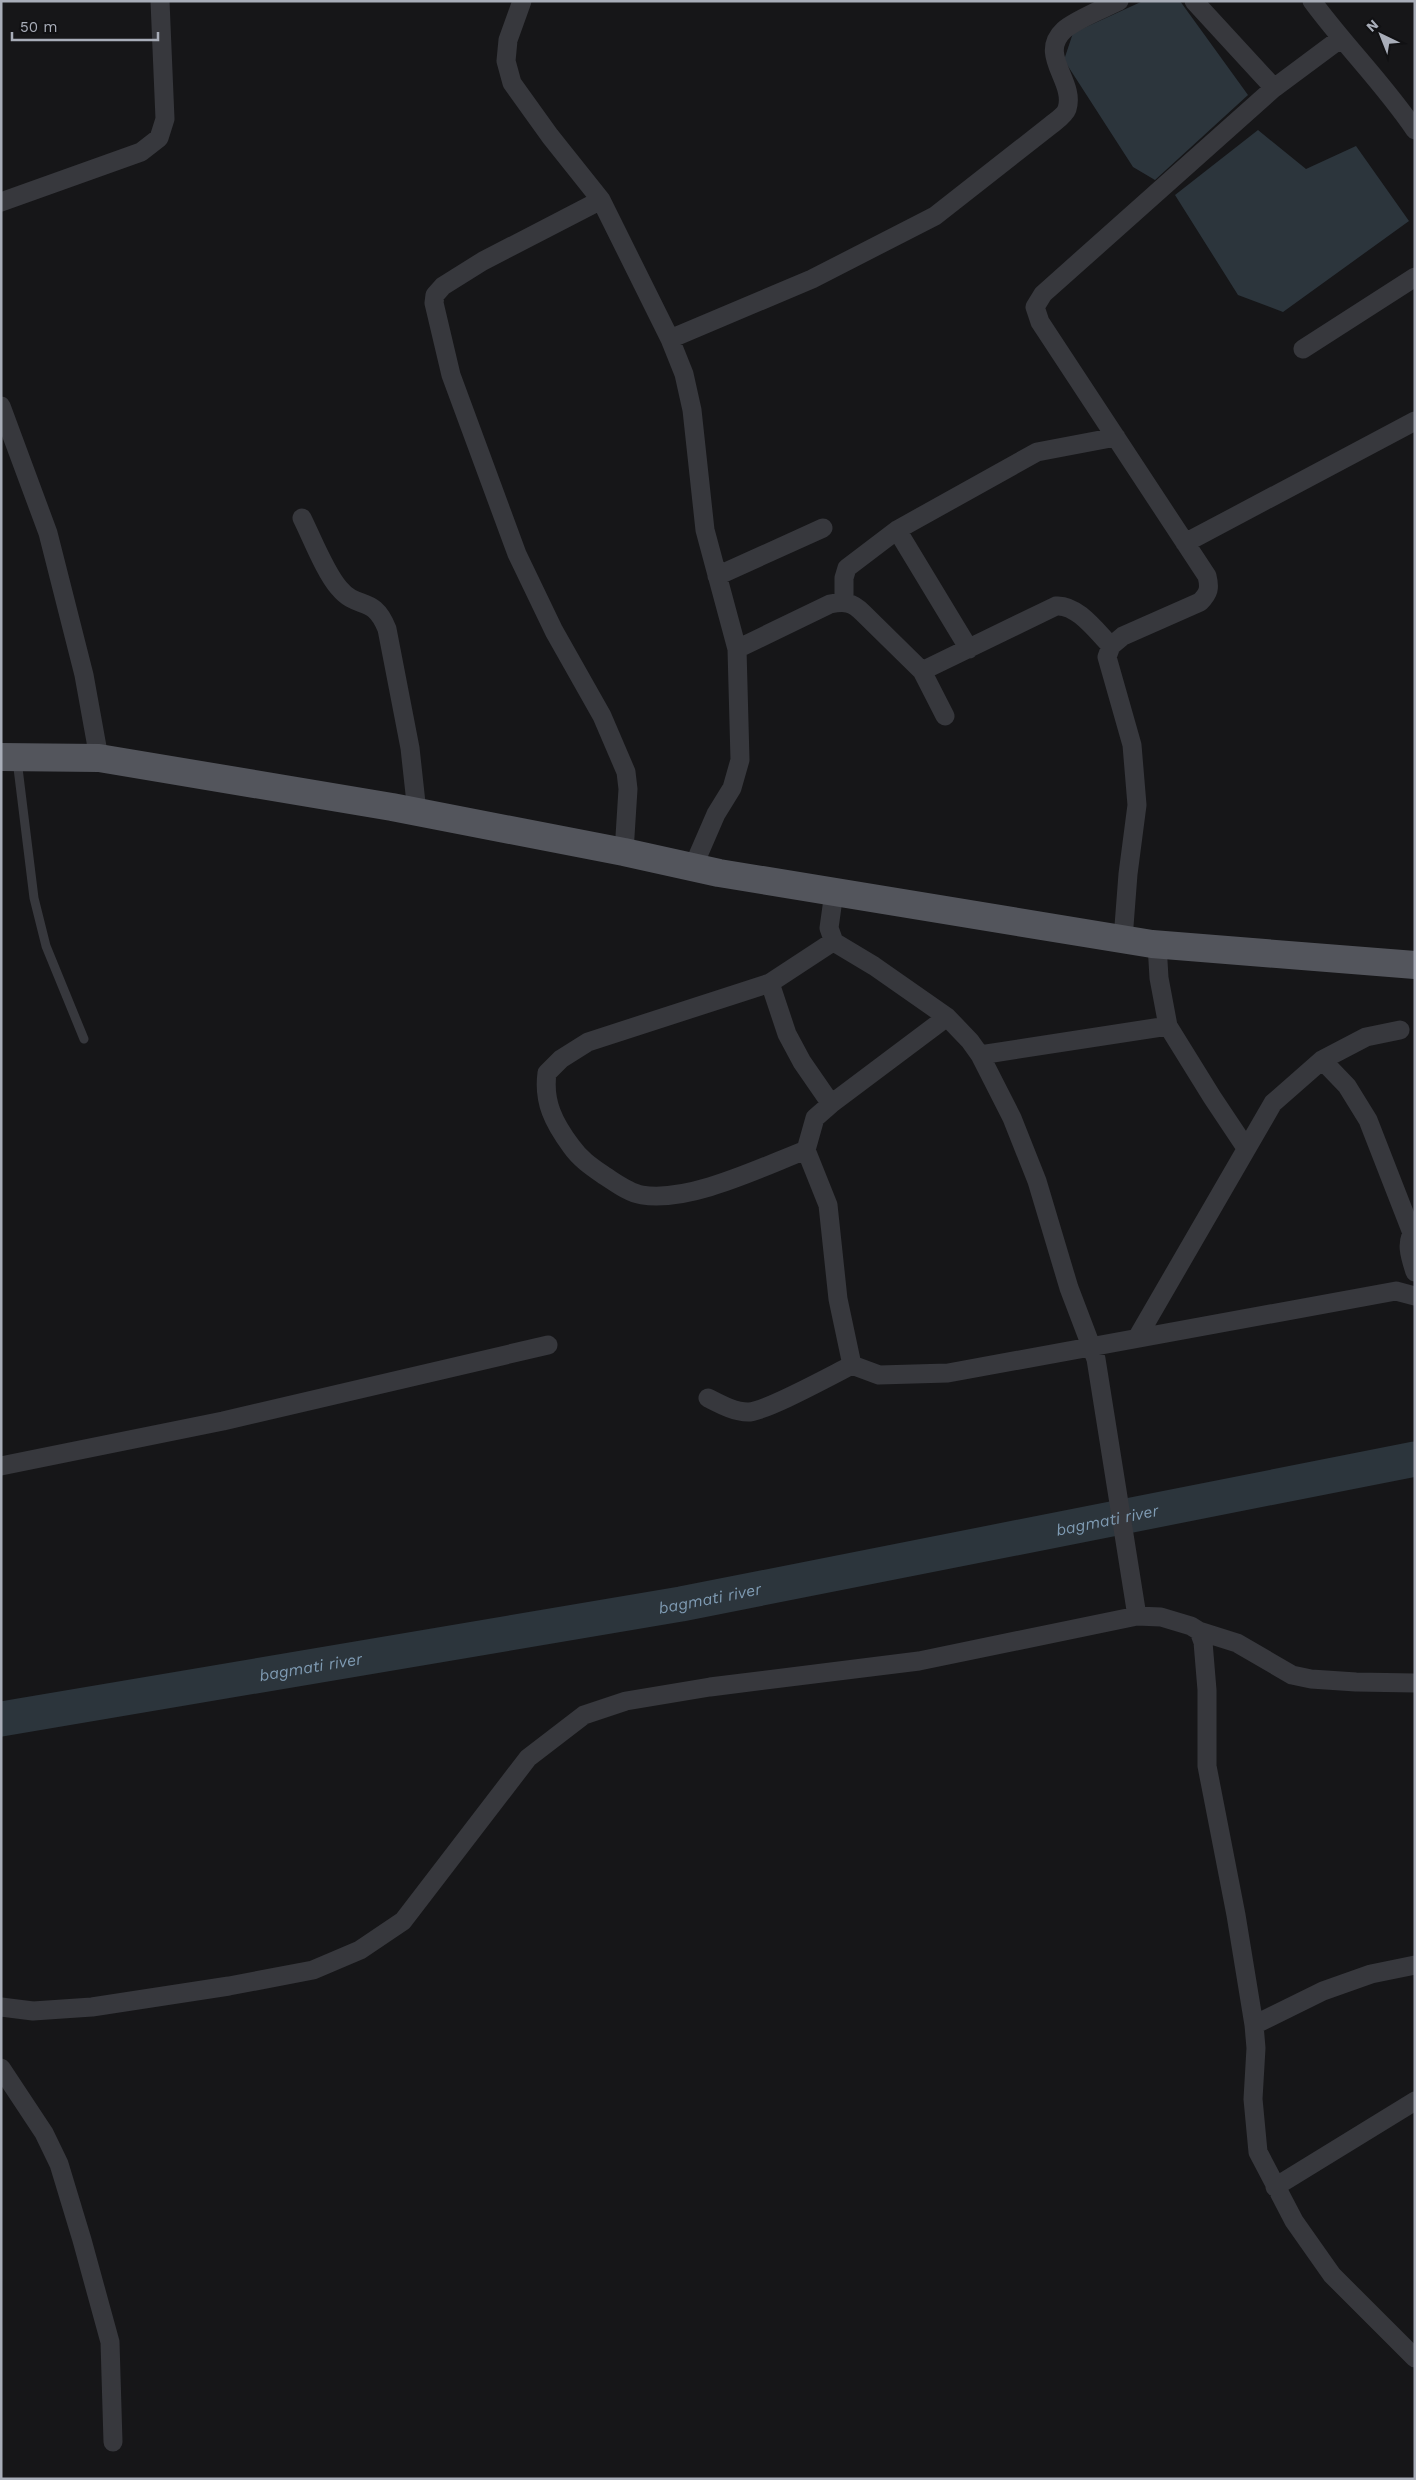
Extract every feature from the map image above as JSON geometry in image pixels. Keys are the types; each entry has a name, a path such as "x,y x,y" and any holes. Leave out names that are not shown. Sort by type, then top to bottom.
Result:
{"main road":[{"path":"9,757 99,758 417,812 693,867 834,892 1123,939 1157,944 1415,965"}],"street":[{"path":"1,202 141,152 158,138 165,119 160,1"},
{"path":"522,1 508,40 506,61 512,83 550,136 601,200 670,339 684,374 692,410 705,530 737,649 740,760 732,788 716,814 693,867"},
{"path":"670,339 812,279 935,216 1051,125 1066,110 1068,96 1053,55 1056,42 1065,30 1119,1"},
{"path":"1194,1 1274,88"},
{"path":"1316,3 1340,39 1392,96 1415,130"},
{"path":"1123,939 1128,874 1137,804 1132,745 1108,657 1111,646 1123,636 1200,602 1207,595 1210,586 1206,576 1185,543 1040,322 1035,307 1042,294 1274,88 1340,39"},
{"path":"601,200 483,261 443,286 435,295 434,303 451,375 517,554 554,631 602,716 626,772 628,789 624,852"},
{"path":"1303,349 1415,277"},
{"path":"1,406 48,533 84,675 99,758"},
{"path":"1185,543 1367,444 1415,421"},
{"path":"844,601 844,578 847,568 897,530 1037,452 1116,437"},
{"path":"302,518 338,588 360,603 373,606 382,614 387,629 410,748 417,812"},
{"path":"717,576 823,528"},
{"path":"897,530 969,649"},
{"path":"737,649 830,604 844,601 855,605 864,613 922,671 945,716"},
{"path":"922,671 1056,606 1066,605 1074,610 1111,646"},
{"path":"834,892 829,928 834,941 947,1017 970,1041 980,1055 1012,1118 1037,1181 1069,1288 1093,1352 1138,1616"},
{"path":"806,1150 727,1181 670,1196 641,1195 620,1186 577,1155 550,1114 545,1090 547,1073 561,1059 588,1042 770,982 834,941"},
{"path":"1157,944 1159,978 1168,1026 1246,1148"},
{"path":"770,982 787,1034 802,1062 831,1104"},
{"path":"852,1366 838,1299 828,1204 806,1150 815,1118 947,1017"},
{"path":"980,1055 1168,1026"},
{"path":"1137,1338 1246,1148 1274,1103 1322,1060 1366,1037 1400,1030"},
{"path":"1322,1060 1347,1086 1368,1120 1413,1232 1408,1250 1415,1272"},
{"path":"708,1398 733,1409 749,1412 766,1407 852,1366 878,1375 948,1373 1093,1352 1137,1338 1396,1291 1415,1296"},
{"path":"1,1466 223,1421 548,1345"},
{"path":"1,2007 33,2011 92,2007 229,1986 313,1970 360,1950 403,1922 528,1758 584,1715 626,1701 710,1687 919,1661 1138,1616 1161,1617 1238,1643 1292,1675 1347,1682 1415,1684"},
{"path":"1199,1631 1203,1642 1207,1690 1207,1766 1234,1905 1254,2025 1256,2048 1252,2099 1258,2152 1275,2188 1294,2221 1332,2276 1415,2358"},
{"path":"1254,2025 1323,1990 1371,1974 1415,1965"},
{"path":"1,2068 44,2133 59,2164 82,2240 110,2342 113,2442"},
{"path":"1275,2188 1415,2101"}],"lane":[{"path":"9,757 34,898 46,946 84,1039"}],"shaded area":[{"path":"1143,1 1180,1 1248,95 1155,180 1133,167 1064,60 1073,33"},
{"path":"1258,130 1306,169 1356,146 1409,221 1283,312 1238,295 1175,195"}],"waterway":[{"name":"bagmati river","path":"1,1719 681,1604 1415,1459"}]}
